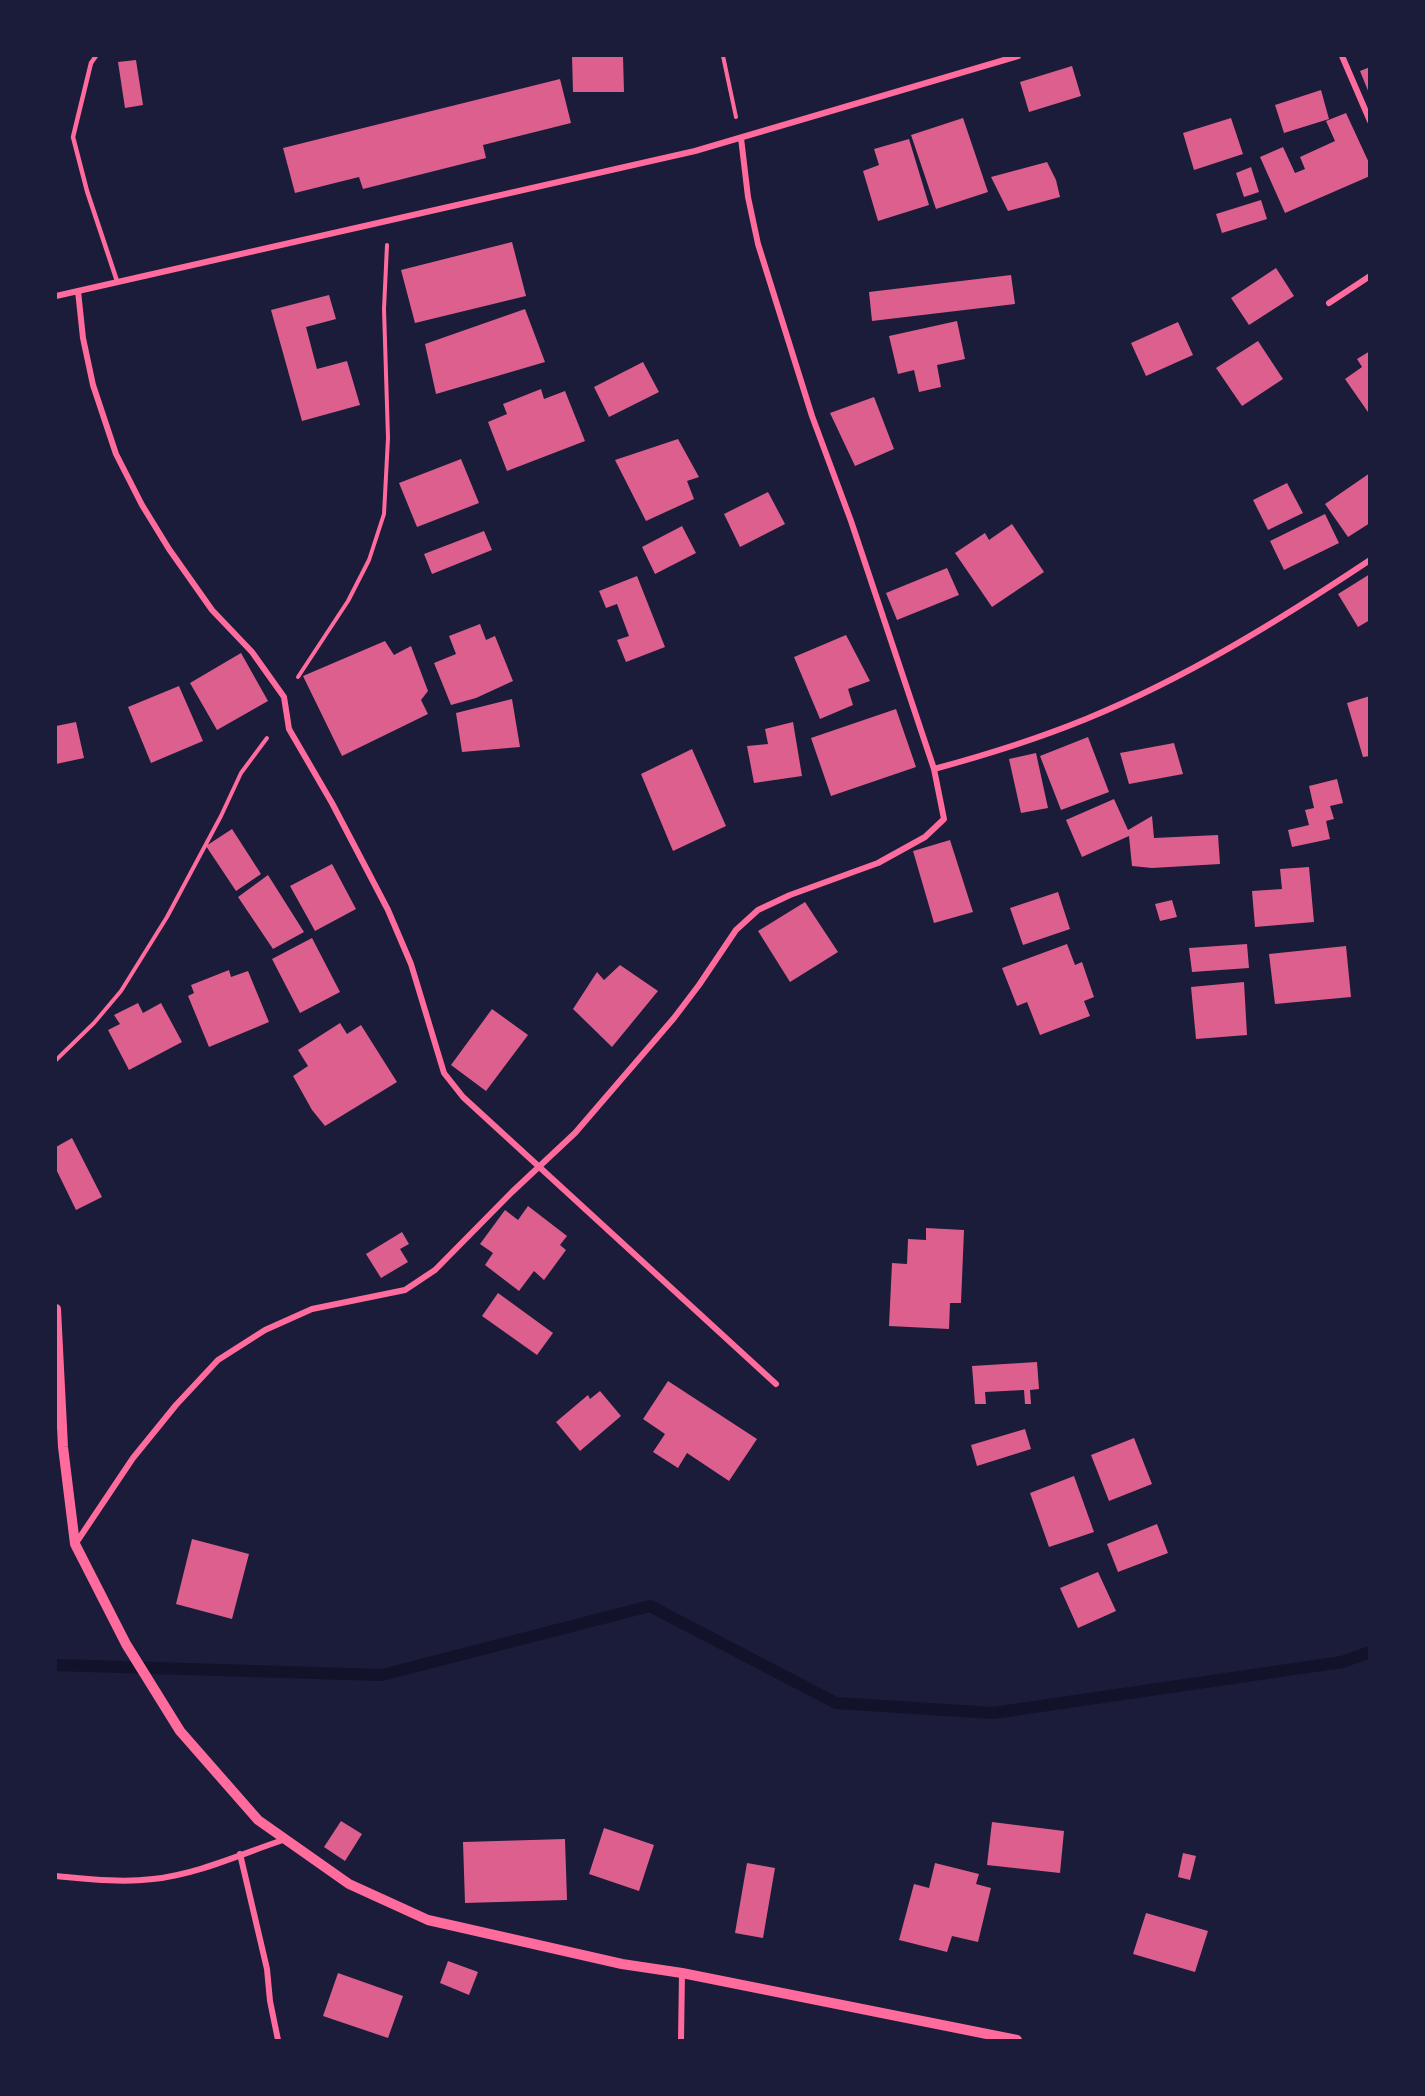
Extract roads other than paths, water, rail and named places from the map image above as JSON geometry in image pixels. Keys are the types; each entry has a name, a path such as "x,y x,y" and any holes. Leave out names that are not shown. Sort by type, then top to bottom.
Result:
{"street":[{"path":"56,296 695,151 1018,56"},
{"path":"1342,56 1370,121"},
{"path":"75,1544 133,1458 176,1405 218,1360 265,1330 312,1310 405,1290 435,1270 575,1133 699,985 736,930 758,910 790,895 878,863 925,837 944,819 934,769 851,521 812,416 781,319 754,225 741,138"},
{"path":"1329,303 1370,276"},
{"path":"78,291 83,338 93,385 116,454 142,505 176,558 212,610 252,652 284,697 289,729 332,803 387,910 411,964 444,1073 463,1097 776,1384"},
{"path":"934,769 1036,738 1143,694 1254,634 1370,560"},
{"path":"56,1309 59,1447 75,1544 126,1644 180,1731 258,1820 349,1884 428,1920 622,1964 682,1973 1017,2040"},
{"path":"56,1876 108,1880 153,1880 191,1872 286,1838"},
{"path":"240,1854 267,1969 270,2001 278,2040"},
{"path":"681,2040 682,1973"}],"lane":[{"path":"96,56 91,63 73,137 87,191 117,281"}],"waterway":[{"path":"56,1665 382,1675 650,1606 836,1703 993,1713 1342,1662 1370,1652"}]}
